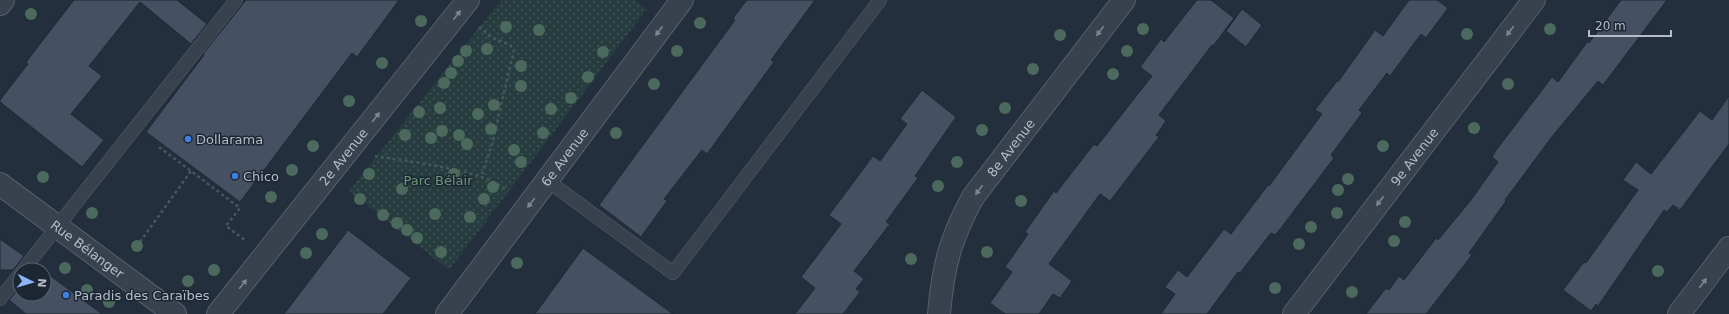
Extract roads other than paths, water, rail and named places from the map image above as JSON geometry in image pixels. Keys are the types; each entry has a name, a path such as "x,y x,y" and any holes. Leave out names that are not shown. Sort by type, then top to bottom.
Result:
{"street":[{"path":"0,4 3,0"},
{"name":"2e Avenue","path":"218,314 468,0"},
{"name":"6e Avenue","path":"447,314 548,182 682,0"},
{"name":"8e Avenue","path":"938,314 949,247 973,198 1124,0"},
{"name":"9e Avenue","path":"1294,314 1534,0"},
{"name":"Rue Bélanger","path":"0,184 176,314"},
{"path":"1679,314 1729,248"}],"lane":[{"path":"30,262 236,0"},
{"path":"548,182 673,273 880,0"},
{"path":"0,299 12,284"}],"place":[{"name":"Dollarama","path":"188,139"},
{"name":"Chico","path":"235,176"},
{"name":"Paradis des Caraïbes","path":"66,295"}],"park label":[{"name":"Parc Bélair","path":"438,180"}]}
